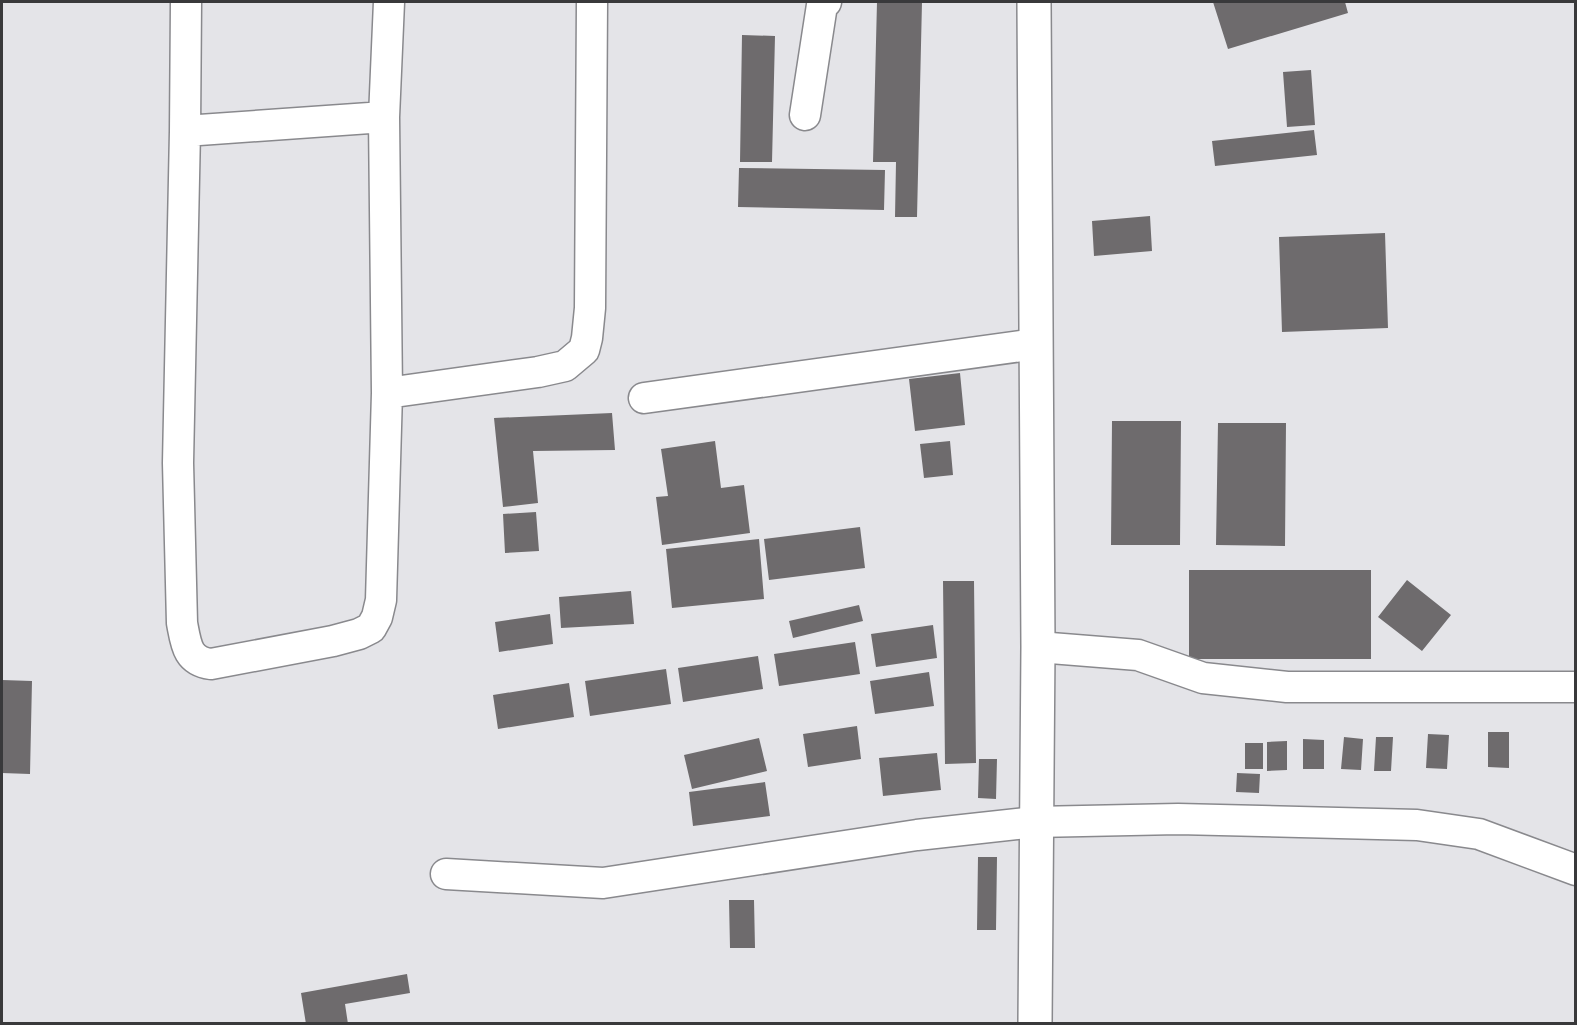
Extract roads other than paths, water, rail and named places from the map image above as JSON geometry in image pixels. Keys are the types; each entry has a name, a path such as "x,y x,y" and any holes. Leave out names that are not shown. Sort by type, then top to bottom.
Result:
{"main road":[{"path":"1034,2 1038,647 1035,1023"}],"street":[{"path":"186,2 178,463 182,612 186,642 192,656 200,663 211,664 359,634 371,628 377,617 381,600 387,393 384,117 388,2"},
{"path":"387,393 538,372 565,366 584,350 590,308 592,2"},
{"path":"804,115 822,5 826,2"},
{"path":"185,131 384,117"},
{"path":"644,398 1036,344"},
{"path":"1038,647 1138,655 1203,678 1277,686 1575,687"},
{"path":"446,874 603,883 916,835 1035,822 1178,819 1417,825 1479,834 1575,870"}]}
